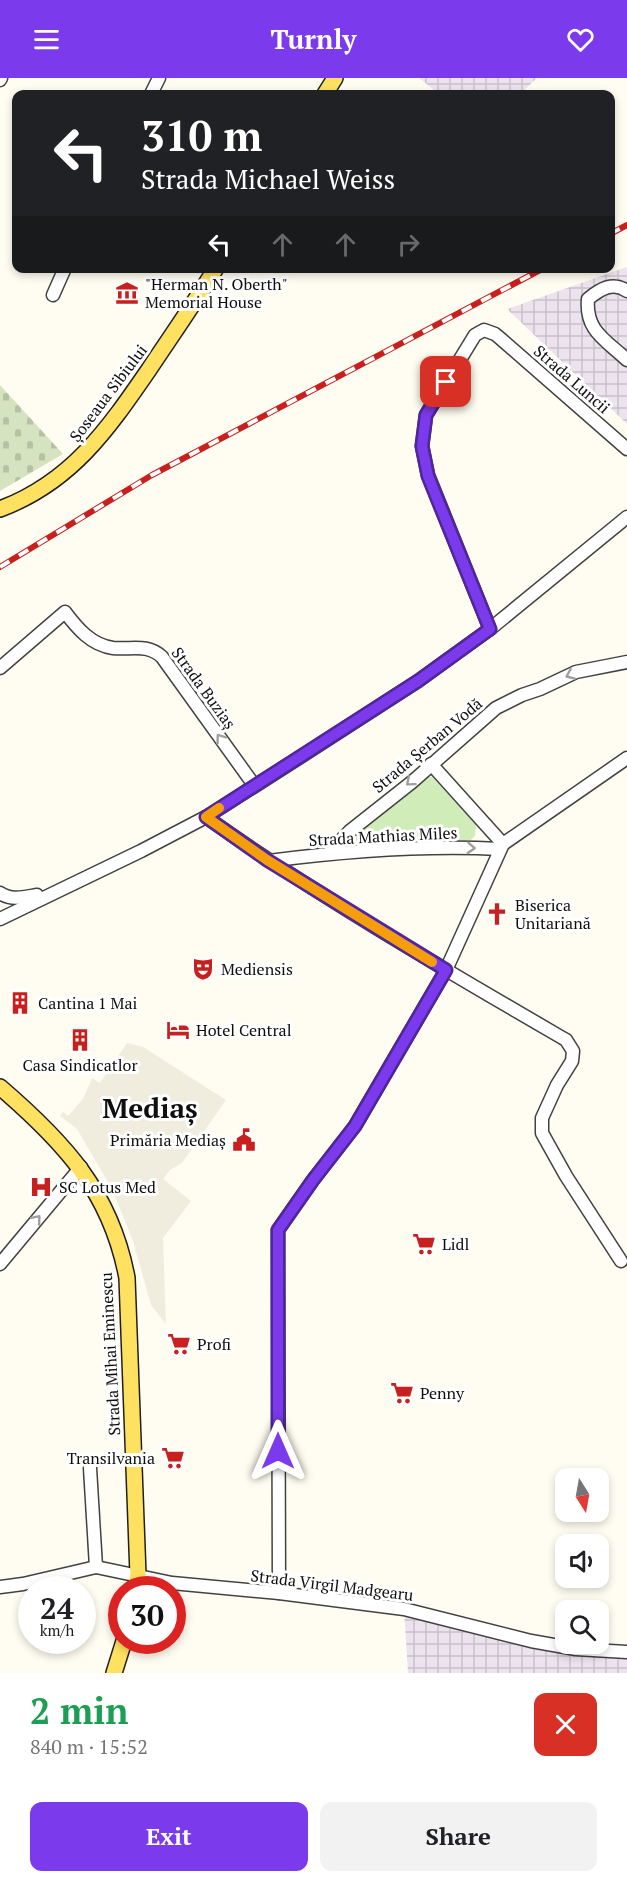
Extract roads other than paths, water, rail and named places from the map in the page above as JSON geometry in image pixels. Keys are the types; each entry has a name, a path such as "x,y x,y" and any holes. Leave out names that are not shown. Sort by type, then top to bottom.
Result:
{"main road":[{"name":"Șoseaua Sibiului","path":"0,509 45,487 75,465 98,440 213,273"},
{"name":"Strada Mihai Eminescu","path":"0,1087 40,1121 81,1167 105,1209 124,1262 127,1278 137,1576"},
{"path":"114,1673 120,1654"}],"street":[{"path":"53,295 64,273"},
{"path":"627,291 613,286 600,289 588,299 587,313 591,325 627,360"},
{"name":"Strada Luncii","path":"490,629 428,476 422,446 426,415 475,335 484,330 495,334 627,449"},
{"path":"0,919 206,817 418,681 490,629 627,517"},
{"name":"Strada Buziaș","path":"0,668 65,612 77,628 101,645 112,648 144,647 155,651 162,657 254,786"},
{"name":"Strada Șerban Vodă","path":"329,853 350,831 496,708 522,694 540,689 576,672 627,662"},
{"path":"279,1593 278,1230 355,1126 446,970 501,846 627,758"},
{"name":"Strada Mathias Miles","path":"431,764 501,846"},
{"path":"206,817 269,861 446,970 566,1040 573,1050 572,1061 557,1085 542,1118 542,1133 566,1176 621,1261"},
{"name":"Strada Mathias Miles","path":"269,861 329,853 501,846"},
{"path":"0,893 9,898 51,894"},
{"path":"0,1264 81,1167"},
{"path":"0,1587 96,1567 90,1468"},
{"name":"Strada Virgil Madgearu","path":"96,1567 119,1576"},
{"name":"Strada Virgil Madgearu","path":"186,1584 279,1593 404,1610 531,1641 576,1649 627,1652"}],"railway":[{"path":"615,231 627,225"},
{"path":"0,567 152,475 535,273"}],"place":[{"name":"\"Herman N. Oberth\" Memorial House","path":"127,293"},
{"name":"Biserica Unitariană","path":"497,914"},
{"name":"Mediensis","path":"203,969"},
{"name":"Cantina 1 Mai","path":"20,1003"},
{"name":"Hotel Central","path":"178,1030"},
{"name":"Casa Sindicatlor","path":"80,1040"},
{"name":"Primăria Mediaș","path":"244,1140"},
{"name":"SC Lotus Med","path":"41,1187"},
{"name":"Lidl","path":"424,1244"},
{"name":"Profi","path":"179,1344"},
{"name":"Penny","path":"402,1393"},
{"name":"Transilvania","path":"173,1458"}],"district":[{"name":"Mediaș","path":"150,1107"}]}
